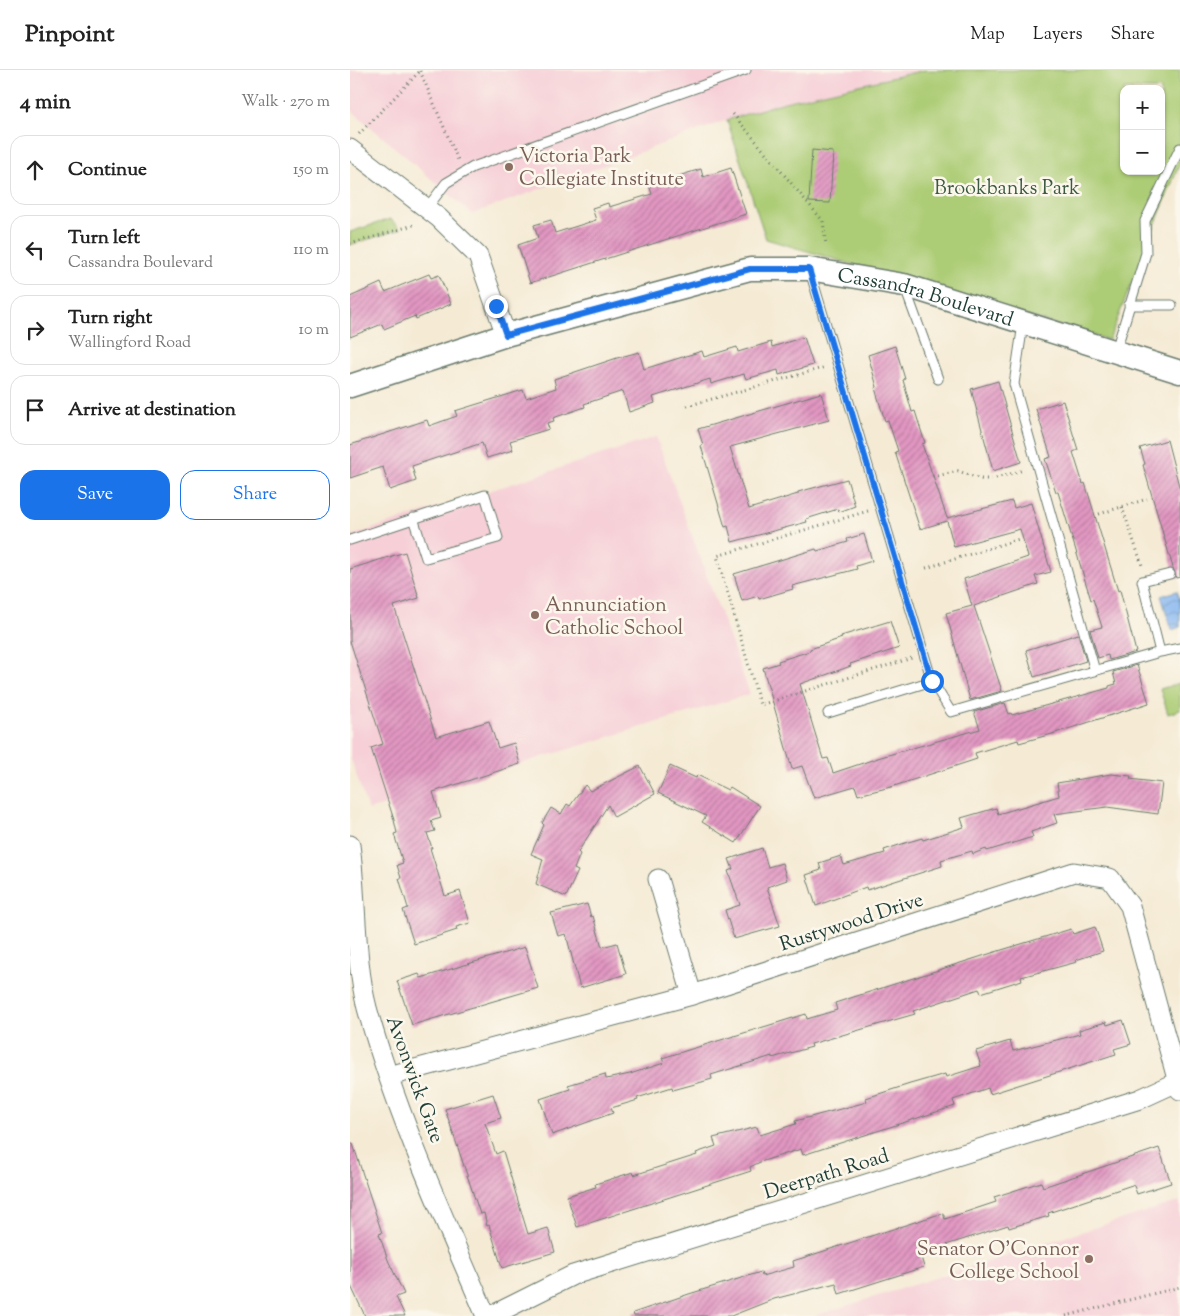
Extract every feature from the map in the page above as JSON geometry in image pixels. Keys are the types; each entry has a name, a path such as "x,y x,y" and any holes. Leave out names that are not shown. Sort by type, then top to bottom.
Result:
{"street":[{"path":"353,143 433,213 478,256 506,335"},
{"name":"Cassandra Boulevard","path":"350,386 506,335 750,269 809,269 904,285 1180,372"},
{"name":"Avonwick Gate","path":"350,845 358,941 367,1006 397,1102 486,1316"},
{"name":"Rustywood Drive","path":"389,1076 692,996 1074,872 1110,878 1130,906 1179,1086"},
{"path":"658,879 692,996"},
{"name":"Deerpath Road","path":"491,1316 574,1275 1179,1086"}],"lane":[{"path":"433,213 446,183 473,167 746,70"},
{"path":"1115,352 1146,253 1146,221 1180,148"},
{"path":"809,269 932,681 951,712 1160,652 1180,648"},
{"path":"904,285 938,379"},
{"path":"1129,305 1172,305"},
{"path":"1024,322 1014,384 1095,671"},
{"path":"350,540 413,518 485,495 498,538 426,558 413,518"},
{"path":"1160,652 1142,581 1170,574"},
{"path":"828,713 932,681"}],"path":[{"path":"353,143 421,70 463,173"},
{"path":"733,114 823,221 826,245"},
{"path":"350,244 433,213"},
{"path":"687,406 838,364"},
{"path":"933,476 958,471 980,479 992,479 1036,467"},
{"path":"1099,514 1147,499"},
{"path":"1122,507 1140,562 1149,579"},
{"path":"881,508 717,556 760,705 924,654"},
{"path":"926,568 1019,539"},
{"path":"1066,1316 1180,1287"}],"shaded area":[{"name":"Victoria Park Collegiate Institute","path":"350,70 925,70 785,102 727,120 472,214 350,109"},
{"name":"Annunciation Catholic School","path":"656,437 750,694 368,810 350,756 350,536"},
{"name":"Senator O'Connor College School","path":"1180,1201 1180,1316 814,1316"}],"green space":[{"name":"Brookbanks Park","path":"925,70 1180,70 1180,163 1109,340 766,239 727,120 785,102"},
{"path":"390,219 401,229 350,245 350,232"},
{"path":"1180,683 1180,710 1168,714 1160,689"}],"water":[{"path":"1177,591 1180,600 1180,627 1172,630 1161,596"}],"building":[{"path":"812,150 833,152 830,203 809,202"},
{"path":"731,168 746,214 530,283 518,245 538,238 534,225 551,220 555,233 596,220 592,208 608,203 609,207 652,194 649,185 701,169 703,177"},
{"path":"429,274 431,278 439,275 451,304 416,319 415,316 384,329 382,324 350,337 350,297 381,283 385,292"},
{"path":"804,337 813,365 779,375 778,370 746,379 744,374 711,384 710,379 653,397 655,403 629,412 623,391 584,404 585,407 553,418 554,421 547,423 549,429 510,441 513,450 487,458 482,443 412,466 416,481 390,490 383,467 350,478 350,445 427,420 429,426 457,416 455,411 523,390 526,398 556,388 554,379 617,358 639,352 644,369 702,351 704,357 737,347 738,352 771,342 772,347"},
{"path":"895,346 912,412 915,411 925,443 922,444 947,518 1012,501 1014,508 1031,503 1051,572 1035,576 1038,584 974,606 1002,691 970,700 946,613 972,606 964,579 1028,557 1020,529 954,547 947,521 920,529 895,452 898,451 888,420 885,421 875,388 877,387 868,355"},
{"path":"998,381 1021,462 993,471 971,389"},
{"path":"821,393 829,420 730,447 749,509 798,494 798,492 847,479 855,506 839,512 838,509 806,519 807,522 732,542 728,526 725,527 701,446 703,445 698,429"},
{"path":"1063,401 1078,450 1073,452 1083,484 1085,483 1118,591 1120,590 1136,652 1109,660 1108,655 1098,658 1090,630 1102,627 1093,599 1091,600 1058,492 1056,492 1045,459 1051,457 1036,409"},
{"path":"1167,440 1180,490 1180,577 1176,578 1143,465 1145,464 1140,448"},
{"path":"864,534 872,561 856,566 857,569 792,586 793,589 759,599 758,596 742,601 734,574 816,549 817,551 848,542 847,539"},
{"path":"405,552 419,598 394,606 436,737 489,721 498,748 514,743 520,764 433,792 441,818 431,821 435,831 427,833 432,848 430,848 445,896 460,891 470,923 456,927 457,930 414,944 403,910 408,908 397,865 403,863 394,834 397,833 371,748 383,744 350,641 350,569"},
{"path":"890,621 899,648 850,664 851,666 800,684 823,759 828,758 833,773 881,757 980,729 974,712 1005,703 1009,714 1011,713 1012,715 1109,688 1109,686 1116,684 1113,672 1137,665 1149,703 1052,734 1019,743 1018,740 975,753 977,759 891,787 858,795 855,786 814,798 802,766 792,769 763,668 842,638 841,636"},
{"path":"1078,634 1086,661 1034,677 1026,650"},
{"path":"640,766 655,794 614,817 608,805 578,852 580,854 574,869 578,871 566,897 536,884 543,859 531,854 544,825 542,823 551,808 561,814 567,804 570,806 585,785 590,791"},
{"path":"670,766 696,778 697,775 728,790 730,787 760,806 736,843 702,822 706,816 658,793"},
{"path":"1111,774 1131,776 1130,779 1162,783 1158,814 1107,807 1054,814 1057,823 1031,832 1033,837 987,851 986,849 973,854 972,851 941,860 942,866 867,890 866,887 816,906 806,875 821,870 819,863 841,856 844,865 885,853 884,850 905,843 922,838 923,840 964,827 961,818 996,808 998,814 1059,796 1057,783"},
{"path":"762,848 768,867 782,863 787,880 767,887 780,926 734,939 725,910 740,905 728,871 733,869 729,859"},
{"path":"587,904 591,917 593,916 602,947 617,943 626,974 580,988 566,934 558,936 551,913"},
{"path":"1095,927 1103,951 1076,960 1077,962 1021,977 1022,980 981,993 979,989 913,1011 915,1014 811,1044 812,1047 772,1058 772,1056 711,1075 712,1079 673,1090 672,1087 637,1098 638,1100 611,1108 613,1113 552,1135 540,1099 570,1089 568,1085 605,1074 606,1079 630,1074 664,1063 662,1058 806,1014 807,1019 837,1010 835,1003 995,952 1071,929 1073,934"},
{"path":"525,947 538,988 412,1025 397,981 419,974 421,978"},
{"path":"1123,1020 1131,1044 1114,1049 1116,1054 990,1094 988,1088 953,1100 955,1106 803,1155 801,1149 760,1162 750,1167 751,1171 577,1227 567,1196 596,1187 595,1184 633,1172 634,1175 697,1155 696,1153 716,1146 713,1138 757,1127 760,1135 796,1124 795,1121 867,1102 866,1098 910,1084 945,1074 946,1077 981,1066 976,1051 1010,1041 1013,1051 1080,1034 1079,1030 1106,1022 1107,1025"},
{"path":"493,1094 501,1118 485,1123 496,1154 503,1151 528,1234 548,1228 555,1252 502,1268 489,1225 487,1226 484,1213 480,1214 445,1109"},
{"path":"350,1144 353,1144 382,1233 379,1234 388,1260 404,1294 396,1297 405,1316 365,1316 350,1284"},
{"path":"1159,1148 1171,1183 1137,1194 1132,1185 1048,1213 1049,1216 1009,1228 1008,1225 946,1245 947,1248 921,1257 924,1267 839,1294 836,1283 774,1299 731,1316 634,1316 633,1313 761,1272 762,1276 794,1267 793,1261 943,1213 945,1219 996,1202 994,1197 1041,1182 1043,1187"}],"place":[{"name":"Victoria Park Collegiate Institute","path":"509,167"},
{"name":"Annunciation Catholic School","path":"535,615"},
{"name":"Senator O'Connor College School","path":"1089,1259"}],"route":[{"path":"496,306 506,335 750,269 809,269 932,681"}]}
